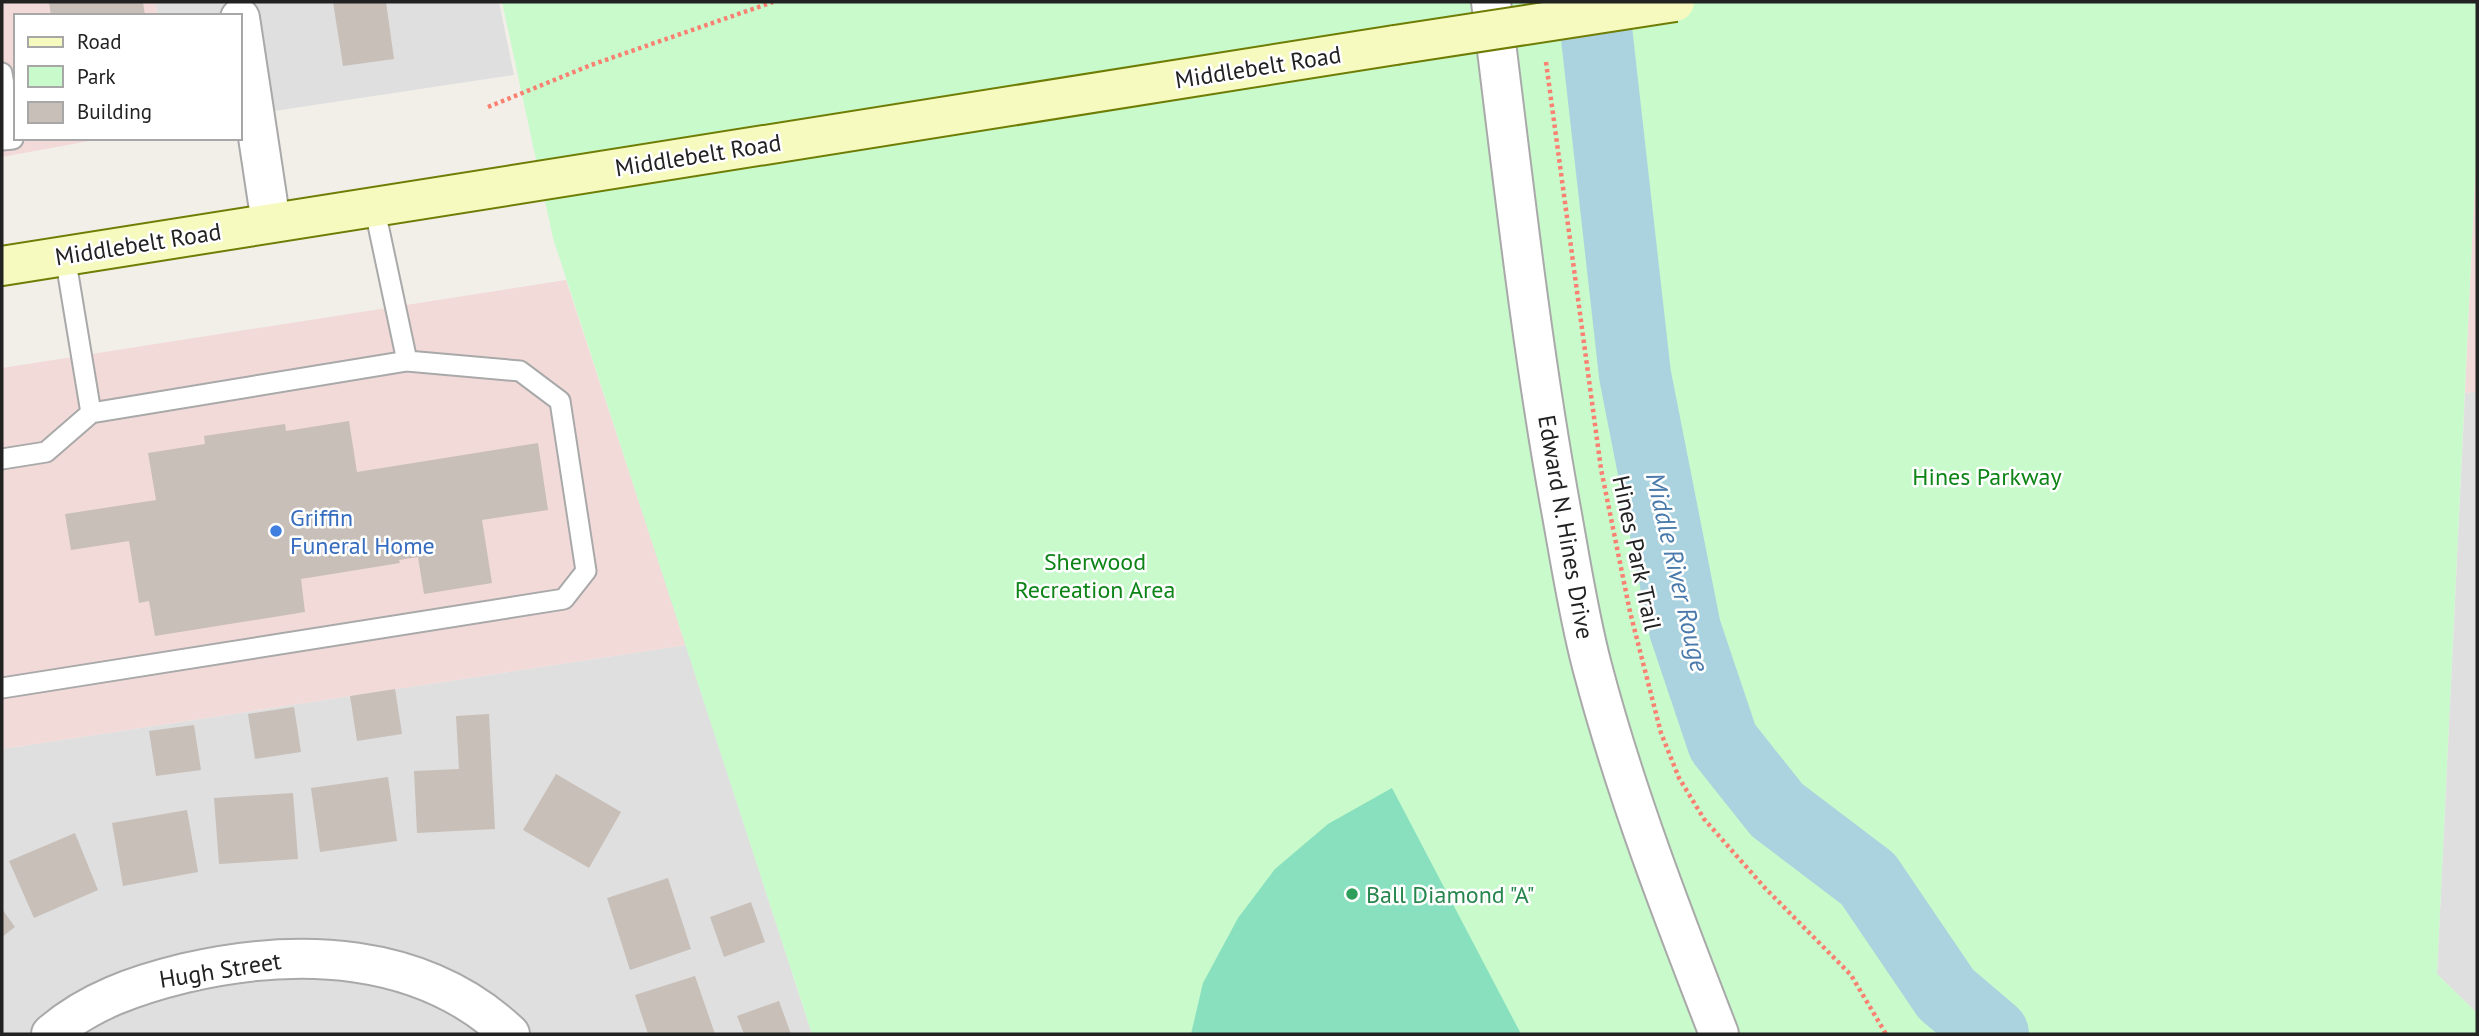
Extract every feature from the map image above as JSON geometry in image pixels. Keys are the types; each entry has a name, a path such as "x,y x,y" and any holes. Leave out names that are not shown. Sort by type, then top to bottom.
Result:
{"main road":[{"name":"Middlebelt Road","path":"2,266 1675,2"}],"street":[{"name":"Edward N. Hines Drive","path":"1491,2 1538,374 1591,664 1625,783 1718,1034"},
{"path":"242,30 271,223"},
{"name":"Hugh Street","path":"51,1034 73,1015 143,983 206,968 261,960 332,958 388,968 427,980 457,995 494,1019 510,1034"}],"lane":[{"path":"2,73 13,139 2,140"},
{"path":"374,206 407,360"},
{"path":"65,256 91,413"},
{"path":"2,459 46,452 91,413 407,360 520,371 560,401 586,571 564,599 2,688"}],"path":[{"path":"488,107 591,65 773,2"},
{"name":"Hines Park Trail","path":"1545,50 1601,469 1630,612 1661,733 1679,778 1704,819 1765,888 1851,975 1886,1034"}],"shaded area":[{"path":"2,2 155,2 158,14 14,14 14,140 95,140 2,157"},
{"path":"155,2 499,2 514,75 242,116 242,14 158,14"},
{"path":"2477,136 2477,391 2465,393"},
{"path":"566,280 686,645 2,749 2,368"},
{"path":"2477,391 2477,1013 2437,974 2465,393"},
{"path":"686,645 812,1034 2,1034 2,749"}],"green space":[{"path":"502,2 2477,2 2477,136 2437,974 2477,1013 2477,1034 812,1034 553,238"},
{"name":"Ball Diamond \"A\"","path":"1392,788 1521,1034 1191,1034 1203,983 1238,918 1275,869 1328,824"}],"building":[{"path":"49,2 143,2 145,14 51,14"},
{"path":"333,2 386,2 394,59 343,66"},
{"name":"Griffin Funeral Home","path":"349,421 357,472 538,443 548,510 482,520 492,583 424,594 418,557 399,560 400,563 301,579 305,612 155,636 149,601 139,603 129,541 71,550 65,514 156,500 148,453 205,444 204,436 285,424 286,431"},
{"path":"395,689 402,734 357,741 350,696"},
{"path":"294,707 301,752 255,759 248,714"},
{"path":"489,714 495,829 417,833 414,771 459,769 456,716"},
{"path":"194,725 201,770 156,776 149,731"},
{"path":"556,774 621,812 589,868 523,830"},
{"path":"388,777 397,841 320,852 311,788"},
{"path":"293,793 298,859 219,864 214,798"},
{"path":"187,810 198,872 123,886 112,823"},
{"path":"75,833 98,890 34,918 9,861"},
{"path":"668,878 691,949 630,970 607,898"},
{"path":"751,902 765,942 724,957 710,917"},
{"path":"2,909 15,927 2,937"},
{"path":"695,976 715,1034 648,1034 635,995"},
{"path":"779,1001 791,1034 744,1034 737,1016"}],"waterway":[{"name":"Middle River Rouge","path":"1593,2 1635,375 1685,629 1723,742 1777,810 1868,879 1946,994 1993,1034"}],"place":[{"name":"Griffin Funeral Home","path":"276,531"},
{"name":"Ball Diamond \"A\"","path":"1352,894"}],"park label":[{"name":"Hines Parkway","path":"1987,476"},
{"name":"Sherwood Recreation Area","path":"1095,575"}]}
